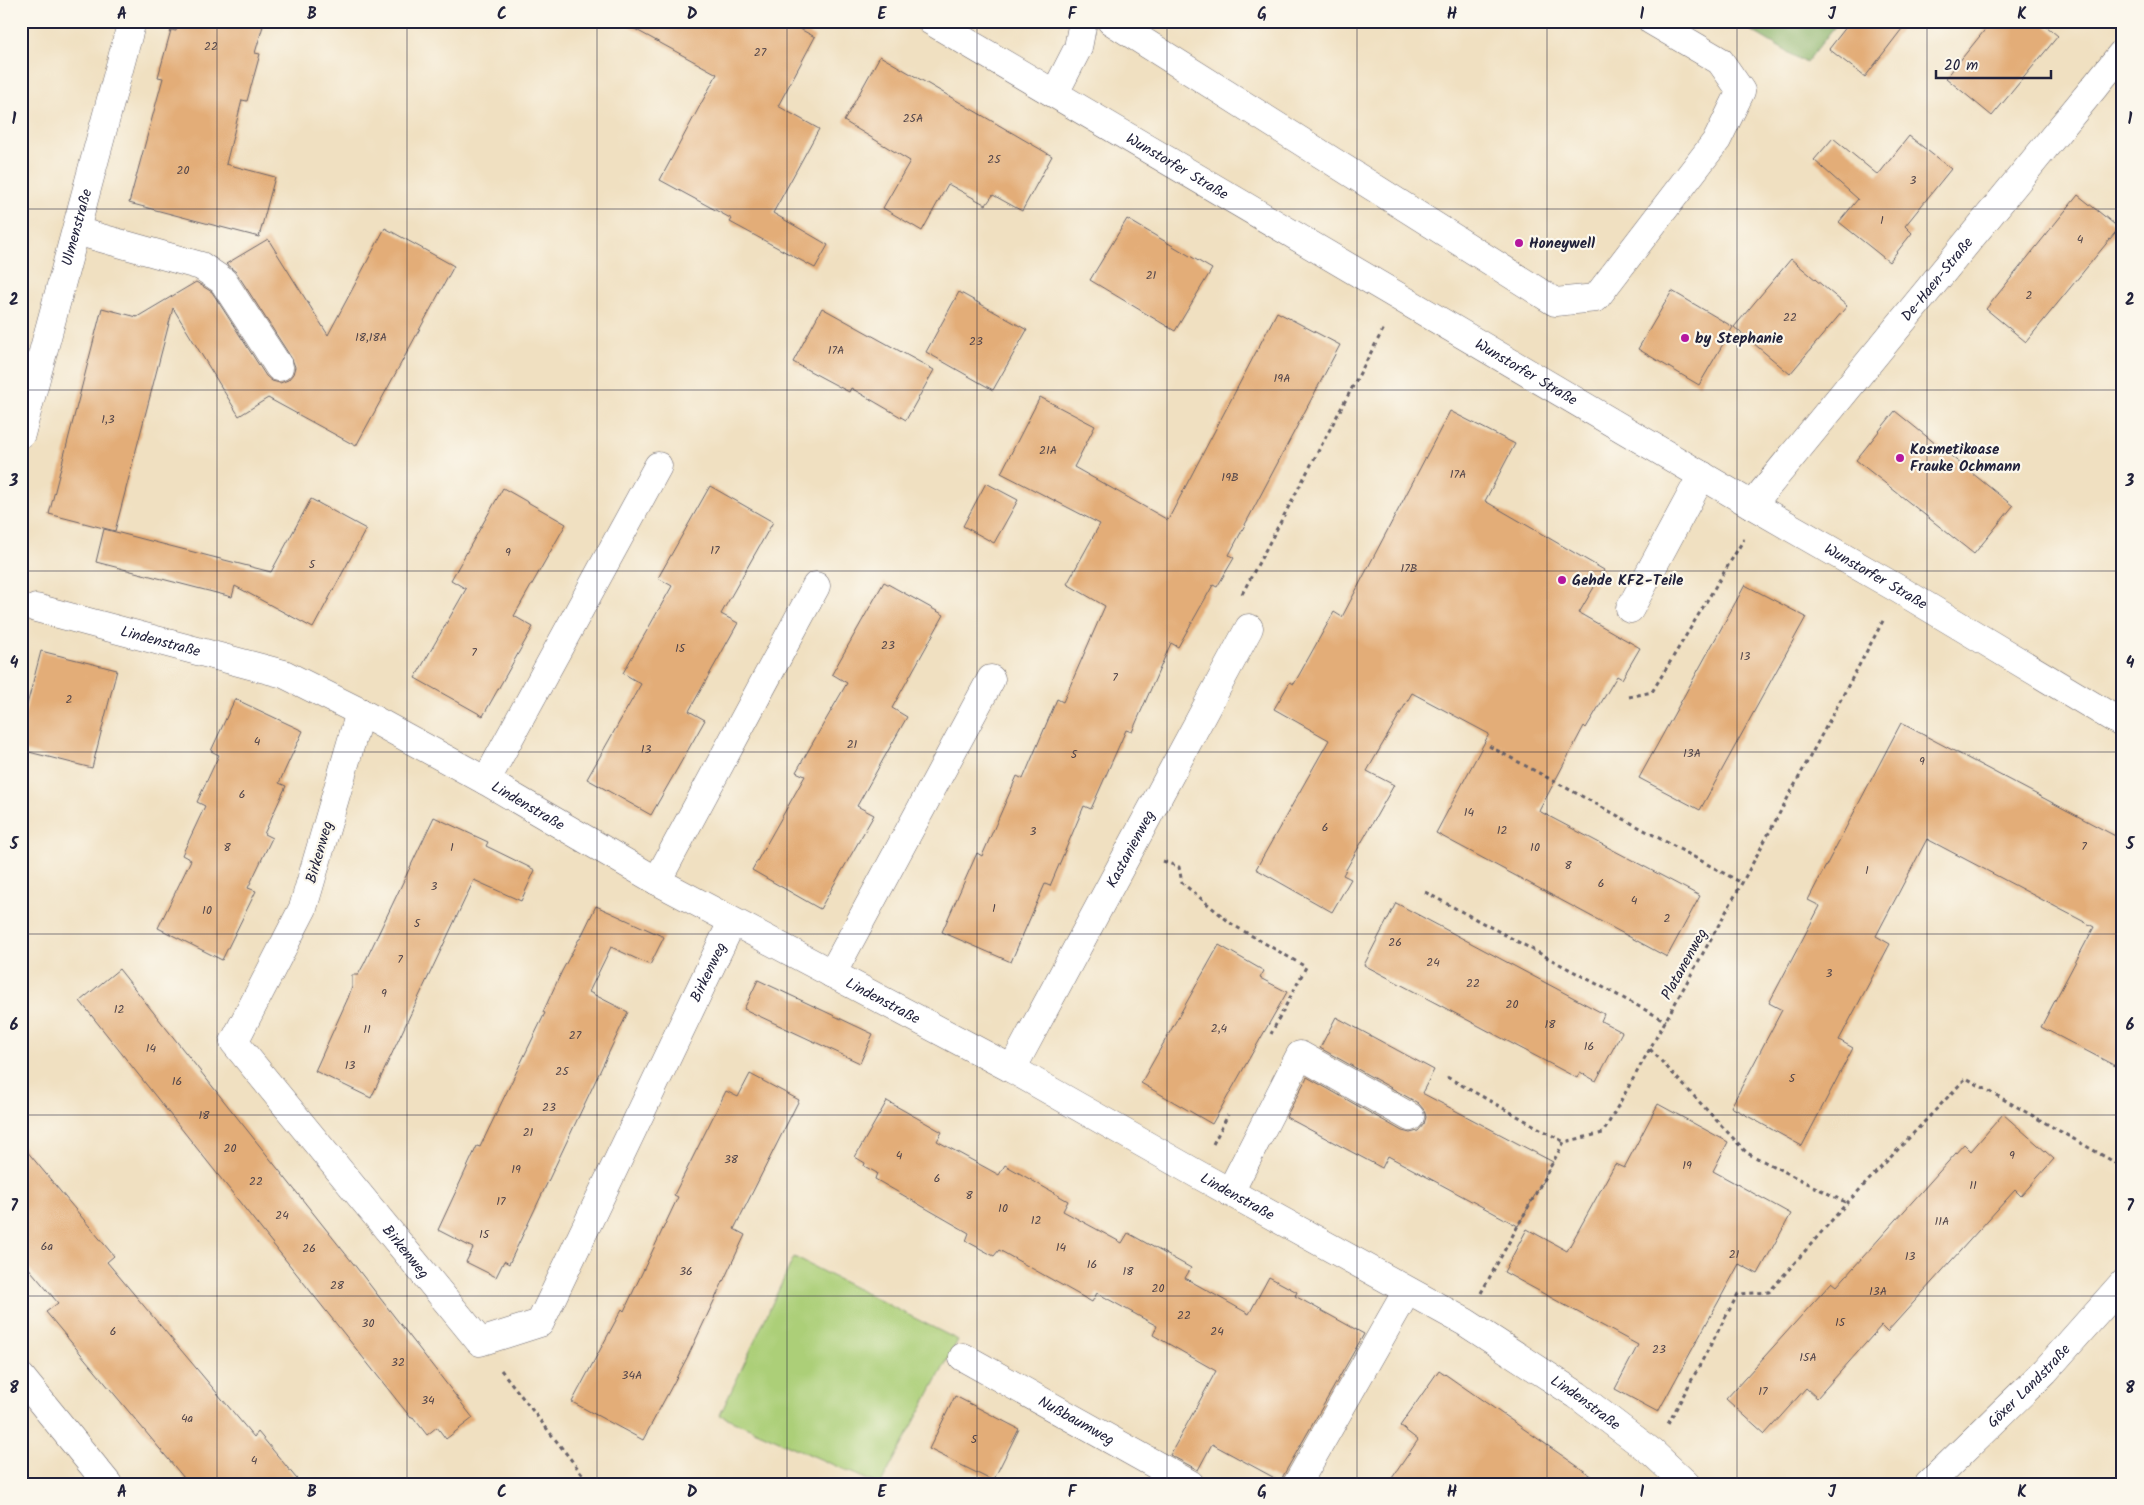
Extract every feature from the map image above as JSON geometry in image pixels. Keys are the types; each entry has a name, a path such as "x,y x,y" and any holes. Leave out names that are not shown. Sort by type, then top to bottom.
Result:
{"street":[{"name":"Ulmenstraße","path":"21,434 132,21"},
{"name":"Wunstorfer Straße","path":"931,21 1757,508 1900,590 2123,724"},
{"path":"1055,93 1078,48 1082,21"},
{"path":"1111,21 1555,302 1596,298 1717,140 1741,91 1720,61 1652,21"},
{"name":"De-Haen-Straße","path":"1757,508 2123,52"},
{"path":"76,231 201,266 212,273 223,281 279,367"},
{"path":"486,781 658,466"},
{"path":"1630,610 1702,475"},
{"path":"657,881 816,586"},
{"name":"Lindenstraße","path":"36,608 284,674 360,712 486,781 657,881 1012,1069 1465,1322 1577,1395 1653,1453 1686,1484"},
{"name":"Kastanienweg","path":"1012,1069 1249,628"},
{"path":"832,974 991,679"},
{"name":"Birkenweg","path":"360,712 303,908 234,1042 480,1342 540,1323 732,922"},
{"path":"1230,1192 1300,1055 1410,1117"},
{"name":"Göxer Landstraße","path":"1929,1484 2045,1371 2123,1283"},
{"path":"1297,1484 1407,1291"},
{"name":"Nußbaumweg","path":"963,1357 1190,1484"},
{"path":"21,1377 108,1484"}],"path":[{"path":"1238,600 1400,297"},
{"path":"1628,697 1652,692 1757,508"},
{"name":"Platanenweg","path":"1564,1142 1603,1133 1742,883 1900,590"},
{"path":"1489,746 1742,883"},
{"path":"1130,847 1179,867 1182,883 1234,925 1306,967 1270,1036"},
{"path":"1425,892 1666,1021"},
{"path":"1650,1050 1747,1152 1847,1203"},
{"path":"1447,1077 1564,1142 1465,1322"},
{"path":"1653,1453 1738,1294 1768,1292 1847,1203 1966,1078 2123,1167"},
{"path":"1197,1174 1229,1114"},
{"path":"480,1342 590,1484"}],"green space":[{"path":"1735,21 1839,21 1806,63"},
{"path":"794,1257 958,1340 881,1484 877,1484 720,1415"}],"building":[{"path":"178,21 245,21 263,26 255,53 260,54 247,101 242,100 226,164 275,177 259,237 129,203 163,78 158,77 171,30 176,31"},
{"path":"620,21 785,21 815,37 778,106 819,129 773,213 828,245 815,268 730,222 732,219 660,180 717,74"},
{"path":"1851,21 1908,21 1865,77 1829,49"},
{"path":"1992,21 2040,21 2058,36 1992,116 1946,78"},
{"path":"880,56 1052,156 1022,211 993,195 986,205 948,184 922,231 883,208 910,161 844,121"},
{"path":"1909,136 1951,169 1905,226 1912,233 1889,262 1839,222 1858,199 1814,160 1833,138 1878,175"},
{"path":"2078,195 2119,228 2026,342 1986,309"},
{"path":"1127,219 1212,269 1175,331 1090,280"},
{"path":"385,228 454,266 356,446 268,398 239,416 173,308 115,531 49,514 102,308 137,317 196,282 212,292 266,376 272,381 280,383 288,380 293,374 295,367 292,359 236,272 226,264 268,239 328,335"},
{"path":"1791,259 1847,306 1790,374 1734,327"},
{"name":"by Stephanie","path":"1672,291 1733,327 1699,385 1638,349"},
{"path":"959,292 1027,330 993,390 926,352"},
{"path":"822,308 934,370 906,420 851,388 849,392 793,362"},
{"path":"1277,312 1340,345 1229,555 1234,558 1217,587 1213,585 1178,647 1171,643 1132,732 1126,730 1091,809 1084,806 1050,886 1045,884 1011,962 942,932 977,853 982,856 1017,776 1023,779 1057,699 1063,702 1105,606 1067,584 1100,524 1001,473 1040,397 1095,426 1074,467 1168,520"},
{"path":"1450,411 1515,444 1485,501 1604,570 1579,613 1640,648 1622,679 1617,676 1586,728 1584,726 1539,811 1700,896 1667,957 1436,833 1489,734 1412,693 1367,771 1394,785 1343,875 1351,879 1332,912 1256,869 1329,740 1274,709 1290,682 1294,684 1334,612 1342,617"},
{"path":"1895,411 2013,506 1974,554 1856,460"},
{"path":"986,483 1018,500 994,543 963,526"},
{"path":"710,486 773,522 721,614 738,623 689,711 705,720 651,815 587,779 641,684 623,673 672,586 658,578"},
{"path":"503,488 566,524 514,616 533,627 483,716 415,678 466,589 451,580"},
{"path":"311,499 366,529 313,628 235,586 232,597 96,562 104,529 271,572"},
{"path":"884,582 944,615 892,708 907,717 857,806 874,815 820,909 752,870 805,776 796,772 847,683 832,674"},
{"path":"1745,585 1806,617 1700,810 1639,778"},
{"path":"41,651 117,670 92,768 21,750 21,728"},
{"path":"235,699 303,731 279,783 286,786 264,834 272,838 248,888 256,891 222,960 158,928 191,860 182,855 205,806 197,802 219,755 211,751"},
{"path":"1901,723 2123,840 2123,1070 2041,1027 2094,927 1927,839 1876,936 1890,944 1839,1040 1853,1048 1802,1146 1731,1107 1782,1010 1769,1003 1820,906 1808,900"},
{"path":"434,817 488,842 486,846 535,870 521,901 474,880 371,1098 315,1071 348,998 352,987 352,975 358,975 364,964"},
{"path":"1396,903 1604,1014 1601,1021 1622,1032 1596,1081 1580,1072 1577,1078 1364,965"},
{"path":"596,906 664,937 650,965 611,947 589,992 628,1012 509,1264 504,1261 496,1277 466,1262 473,1248 438,1230 477,1146 480,1147 545,1013 543,1012 562,971"},
{"path":"1219,945 1264,971 1260,978 1287,992 1212,1124 1141,1083"},
{"path":"119,969 356,1267 473,1418 446,1439 437,1427 427,1435 413,1417 411,1418 80,1001"},
{"path":"758,980 873,1034 860,1063 744,1009"},
{"path":"1336,1017 1434,1070 1422,1093 1553,1162 1518,1226 1388,1156 1382,1168 1286,1117 1307,1077 1402,1131 1410,1133 1418,1131 1424,1124 1426,1117 1424,1110 1418,1103 1320,1048"},
{"path":"750,1074 799,1100 734,1229 745,1235 688,1356 643,1440 572,1402 622,1309 624,1311 678,1197 674,1195 726,1091 738,1097"},
{"path":"887,1101 942,1132 937,1141 999,1175 1005,1165 1068,1201 1063,1211 1122,1243 1128,1233 1191,1268 1185,1278 1249,1314 1269,1277 1297,1292 1295,1296 1364,1334 1283,1476 1282,1482 1212,1444 1198,1470 1170,1455 1216,1371 1153,1335 1157,1326 1097,1293 1092,1302 999,1250 994,1256 966,1241 969,1233 875,1179 877,1173 864,1166 865,1163 855,1157"},
{"path":"1658,1104 1728,1142 1713,1171 1791,1214 1758,1274 1739,1264 1658,1412 1615,1389 1638,1345 1504,1272 1527,1229 1567,1251 1615,1164 1624,1168"},
{"path":"2003,1114 2054,1159 2021,1196 2015,1190 1887,1332 1881,1326 1817,1398 1806,1388 1765,1434 1726,1399 1832,1282 1837,1286 1964,1144 1971,1151"},
{"path":"21,1144 114,1256 107,1262 254,1437 258,1432 301,1484 189,1484 46,1312 58,1303 21,1259"},
{"path":"1439,1370 1603,1484 1388,1484 1418,1440 1400,1426"},
{"path":"955,1396 1019,1429 993,1481 929,1449"}],"place":[{"name":"Honeywell","path":"1519,243"},
{"name":"by Stephanie","path":"1685,338"},
{"name":"Kosmetikoase Frauke Ochmann","path":"1900,458"},
{"name":"Gehde KFZ-Teile","path":"1562,580"}]}
